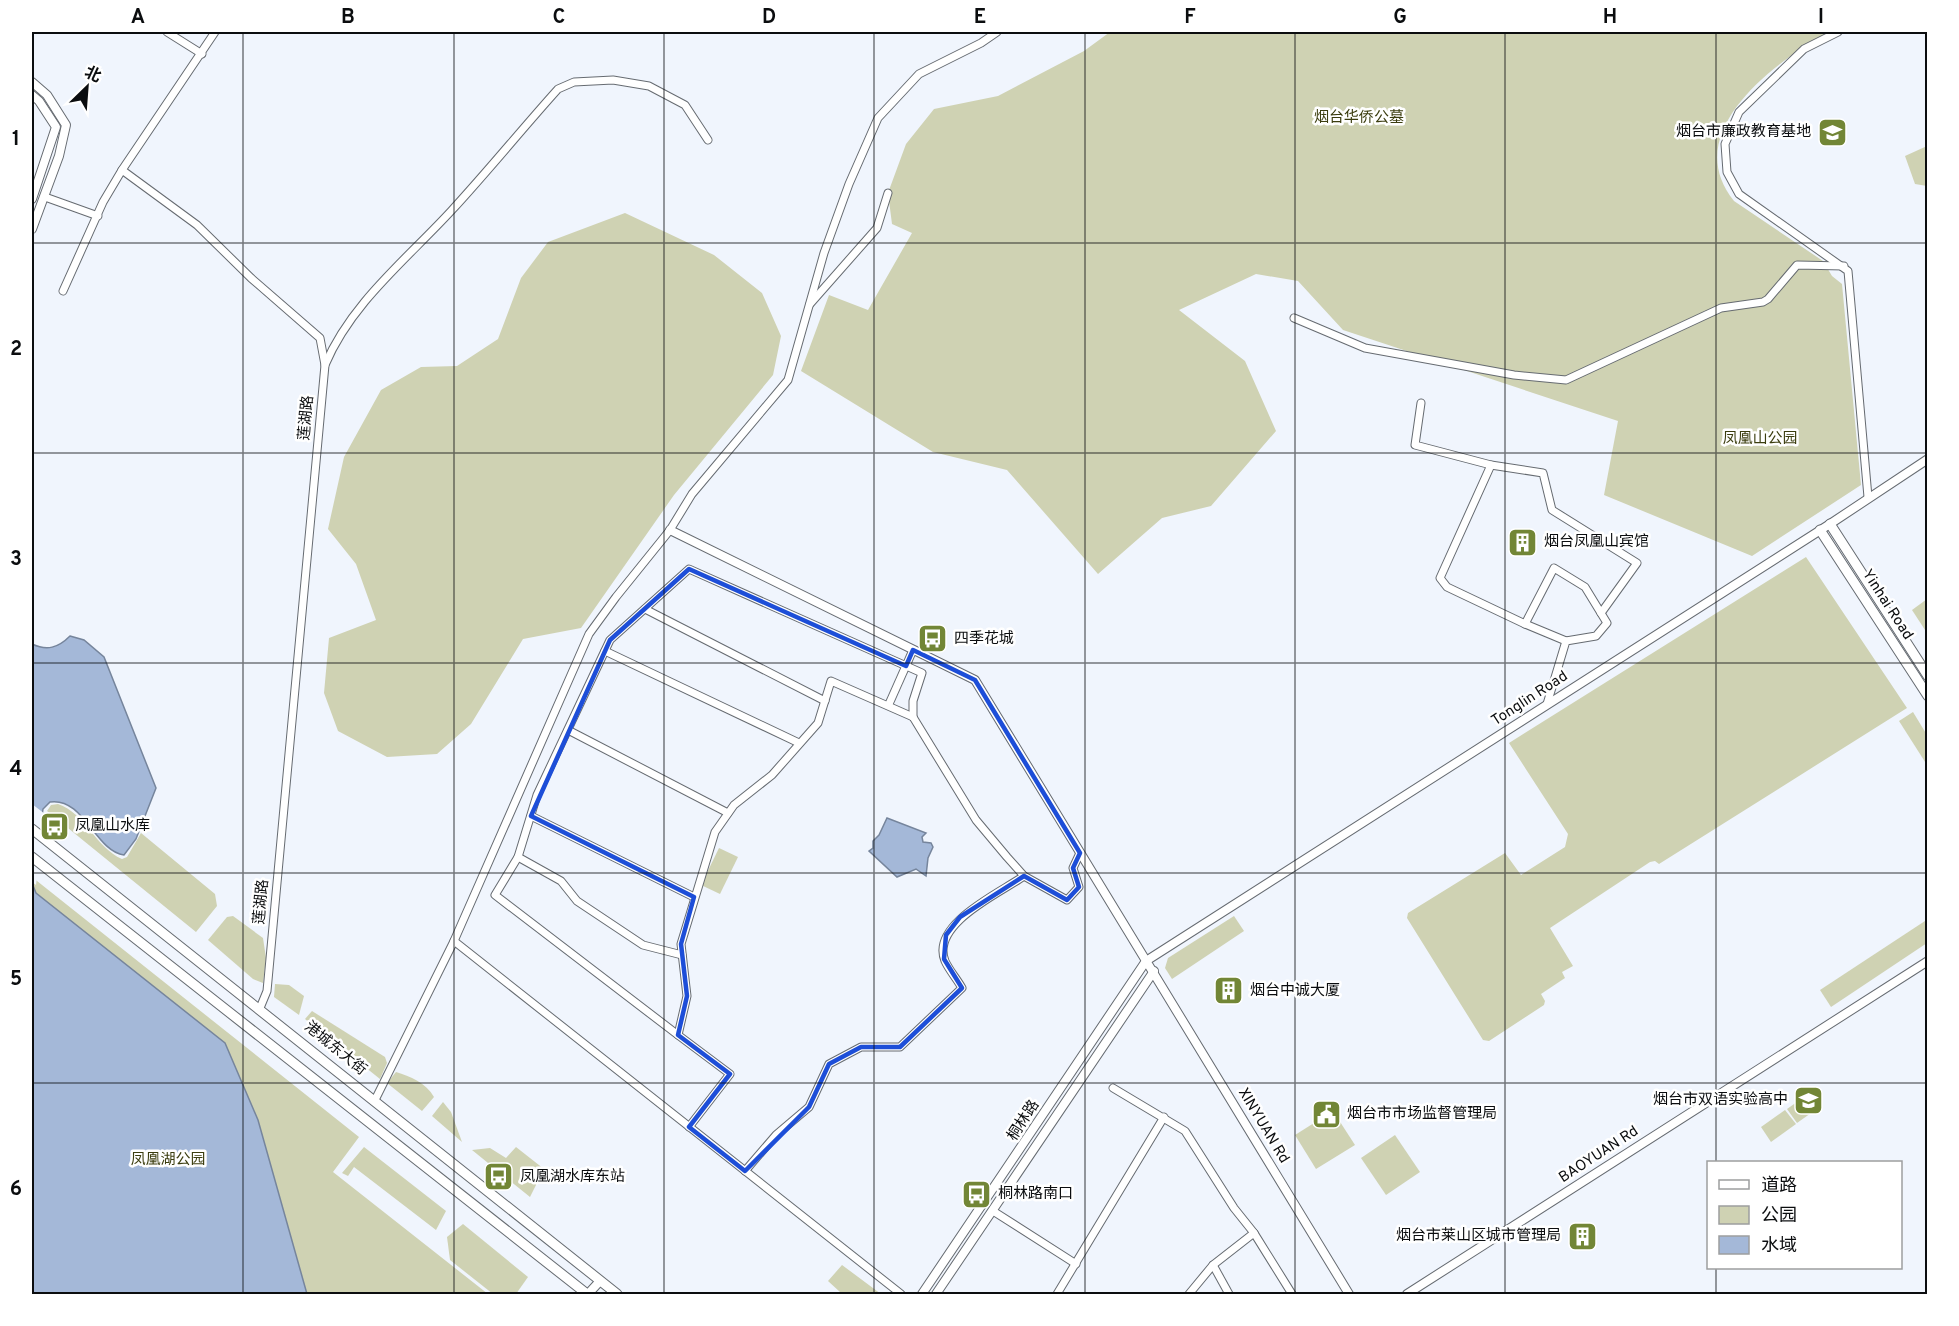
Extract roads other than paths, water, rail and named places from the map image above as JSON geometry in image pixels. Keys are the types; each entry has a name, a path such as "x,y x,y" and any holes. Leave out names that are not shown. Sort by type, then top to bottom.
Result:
{"main road":[{"name":"Yinhai Road","path":"1830,524 1928,676"},
{"name":"Yinhai Road","path":"1820,530 1928,696"},
{"name":"港城东大街","path":"32,829 617,1294"},
{"path":"32,857 587,1294"}],"street":[{"path":"167,32 202,54"},
{"path":"63,291 122,170 216,32"},
{"path":"375,1100 454,942 589,634 615,597 670,530 692,494 788,380 824,253 849,184 878,118 919,74 981,43 997,32"},
{"path":"1838,32 1804,49 1739,112 1725,144 1727,172 1739,194 1844,266 1850,277 1868,497"},
{"name":"莲湖路","path":"260,1008 267,991 325,365 337,337 357,309 454,208 558,89 574,82 613,80 649,86 686,105 708,140"},
{"path":"32,82 47,95 66,125 45,197 32,229"},
{"path":"32,95 39,101 56,127 32,199"},
{"path":"122,170 197,225 251,278 320,338 325,365"},
{"path":"809,306 876,228 888,193"},
{"path":"45,197 98,216"},
{"path":"1294,318 1365,348 1514,375 1566,380 1721,308 1763,302 1797,265 1844,266"},
{"path":"1421,403 1415,445 1491,465 1543,473 1552,510 1637,563 1601,613"},
{"name":"Tonglin Road","path":"1146,961 1928,459"},
{"path":"1491,465 1440,578 1447,587 1525,624 1566,641 1596,636 1607,623 1585,587 1554,568 1525,624"},
{"name":"XINYUAN Rd","path":"670,530 975,680 1349,1294"},
{"path":"689,1127 729,1074 495,895 518,857 537,795 610,640 689,569 922,673 913,701 913,717"},
{"path":"645,609 825,701"},
{"path":"1547,704 1566,641"},
{"path":"889,704 913,650"},
{"path":"605,651 799,743"},
{"path":"678,1035 687,996 681,944 715,832 734,805 772,775 818,723 831,681 889,704 913,717 976,820 1024,876 1067,900 1078,887 1073,868 1080,853"},
{"path":"568,730 728,813"},
{"path":"531,816 694,897"},
{"path":"518,857 561,881 577,901 643,945 682,955"},
{"path":"745,1171 776,1135 809,1107 829,1064 861,1047 900,1047 938,1014 963,988 944,959 946,935 960,917 1024,876"},
{"path":"454,942 901,1294"},
{"name":"桐林路","path":"922,1294 1146,961"},
{"name":"BAOYUAN Rd","path":"1407,1294 1928,961"},
{"name":"桐林路","path":"936,1294 1154,971"},
{"path":"1113,1088 1185,1131 1292,1294"},
{"path":"1057,1294 1164,1117"},
{"path":"993,1211 1076,1264"},
{"path":"1189,1294 1213,1265 1254,1233"},
{"path":"1213,1265 1229,1294"},
{"path":"587,1294 600,1281"}],"water":[{"path":"70,636 84,640 104,657 156,788 136,839 124,855 105,844 72,808 62,803 50,802 43,809 32,883 32,644 52,647"},
{"path":"887,818 926,833 922,837 923,842 931,843 933,847 928,858 926,876 916,869 897,877 869,851 873,848 873,841 879,835"},
{"name":"凤凰湖公园","path":"32,883 36,893 225,1043 258,1120 307,1294 32,1294"}],"place":[{"name":"烟台市廉政教育基地","path":"1832,132"},
{"name":"烟台凤凰山宾馆","path":"1523,542"},
{"name":"四季花城","path":"933,639"},
{"name":"凤凰山水库","path":"54,826"},
{"name":"烟台中诚大厦","path":"1229,991"},
{"name":"烟台市双语实验高中","path":"1809,1100"},
{"name":"烟台市市场监督管理局","path":"1326,1114"},
{"name":"凤凰湖水库东站","path":"499,1177"},
{"name":"桐林路南口","path":"977,1194"},
{"name":"烟台市莱山区城市管理局","path":"1582,1236"}],"park label":[{"name":"烟台华侨公墓","path":"1359,118"},
{"name":"凤凰山公园","path":"1760,439"}]}
